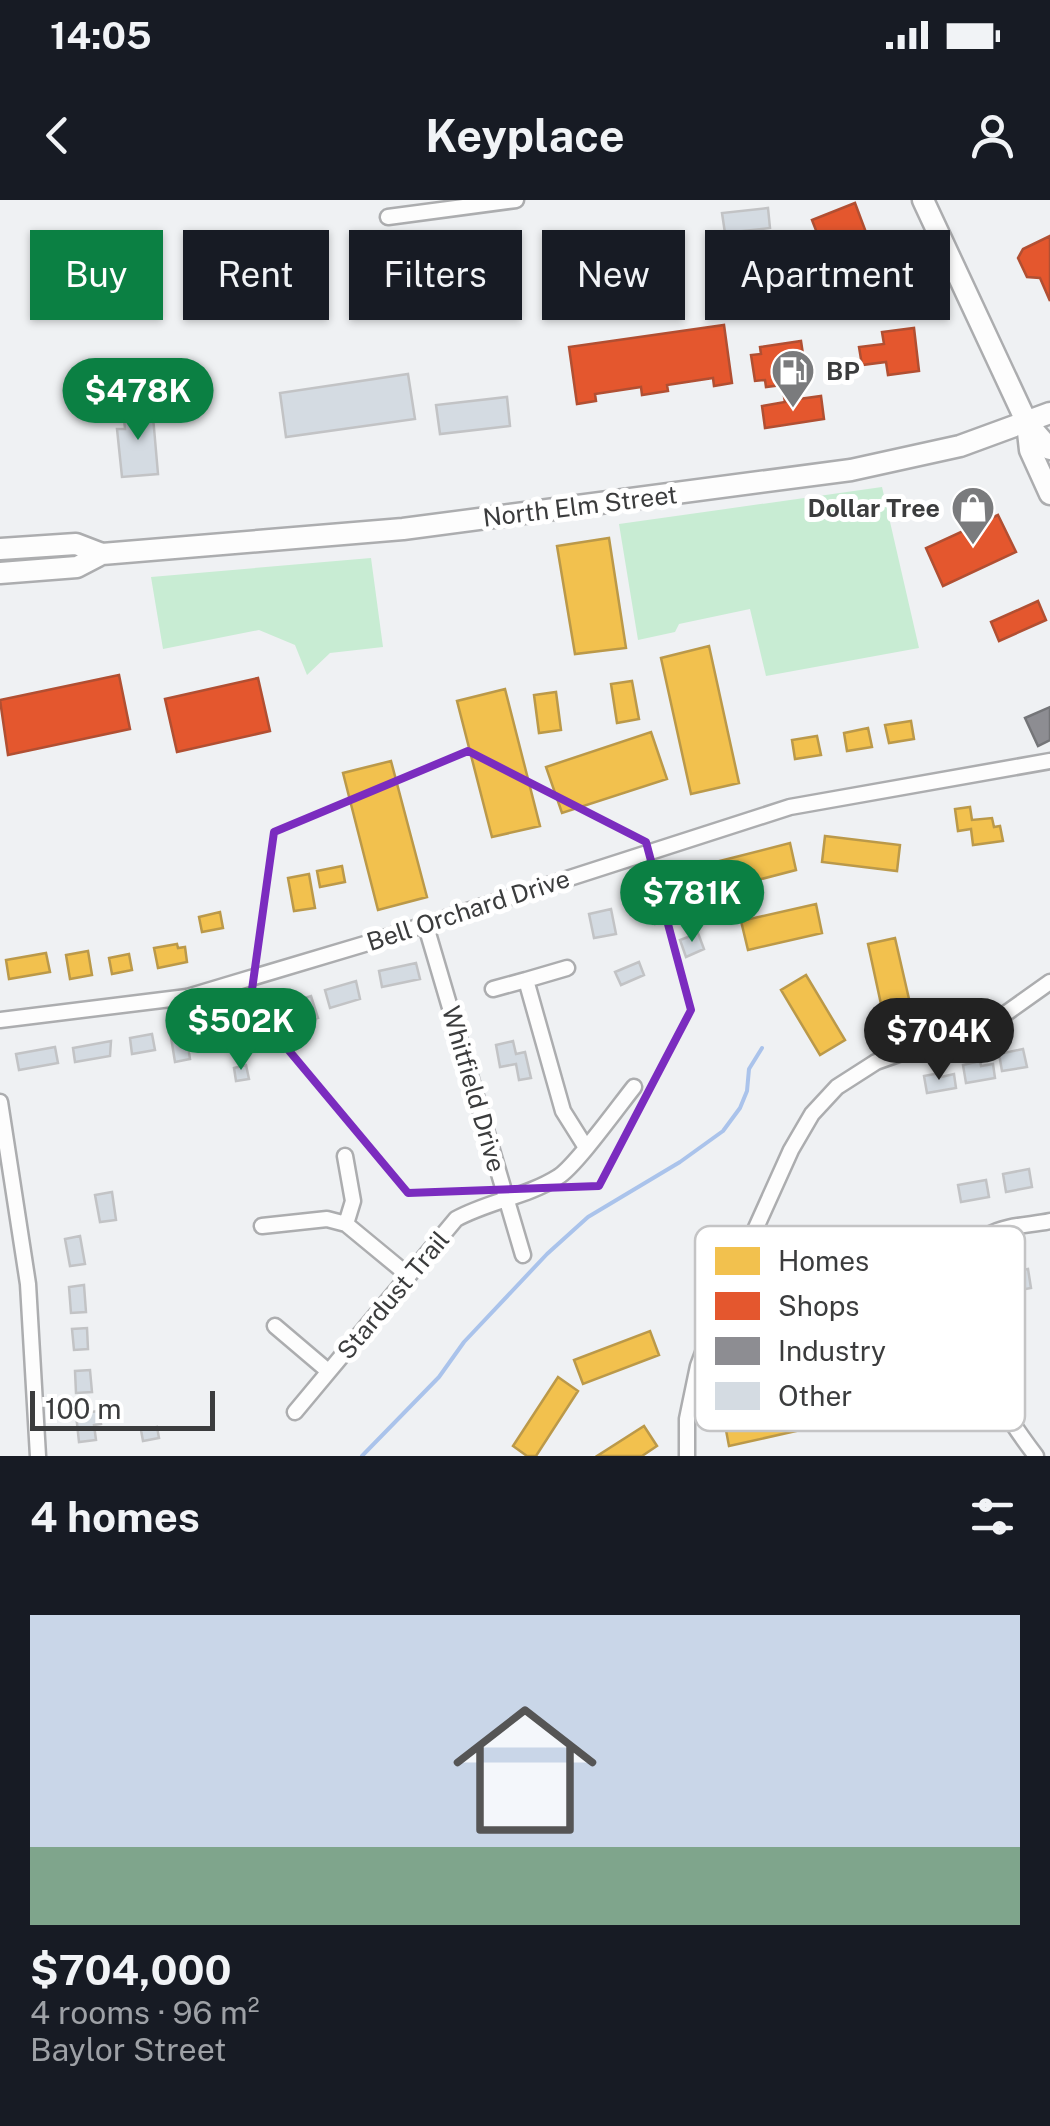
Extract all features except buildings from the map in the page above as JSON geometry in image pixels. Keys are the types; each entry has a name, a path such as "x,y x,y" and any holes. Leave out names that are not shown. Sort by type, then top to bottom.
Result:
{"main road":[{"path":"922,200 1027,423 1050,449"},
{"name":"North Elm Street","path":"0,573 78,567 102,554 403,529 836,472 960,446 1050,414"},
{"path":"1027,423 1030,450 1050,494"},
{"name":"North Elm Street","path":"0,549 76,544 102,554"}],"street":[{"path":"388,217 516,200"},
{"name":"Bell Orchard Drive","path":"0,1020 186,998 790,807 1050,762"},
{"name":"Whitfield Drive","path":"425,924 523,1255"},
{"path":"494,989 567,968"},
{"path":"526,980 564,1110 585,1146"},
{"path":"757,1226 791,1150 812,1114 837,1087 876,1062 998,1020 1050,982"},
{"name":"Stardust Trail","path":"295,1412 456,1219 477,1207 563,1175 634,1087"},
{"path":"0,1102 28,1284 38,1456"},
{"path":"346,1156 353,1201 346,1224"},
{"path":"262,1226 327,1219 346,1224 409,1276"},
{"path":"1024,1226 1050,1221"},
{"path":"275,1326 328,1372"},
{"path":"687,1456 686,1419 695,1379"},
{"path":"1019,1431 1036,1456"}],"highlighted area":[{"path":"468,751 646,842 691,1010 599,1186 408,1193 250,1004 274,832"}],"green space":[{"path":"882,487 919,648 766,676 750,609 679,624 675,632 638,640 619,524"},
{"path":"371,558 383,647 330,653 307,675 295,645 259,630 163,649 151,577"}],"waterway":[{"path":"362,1456 439,1377 464,1342 547,1254 588,1217 680,1162 723,1131 740,1108 749,1069 762,1048"}],"place":[{"name":"BP","path":"793,409"},
{"name":"Dollar Tree","path":"973,546"}]}
